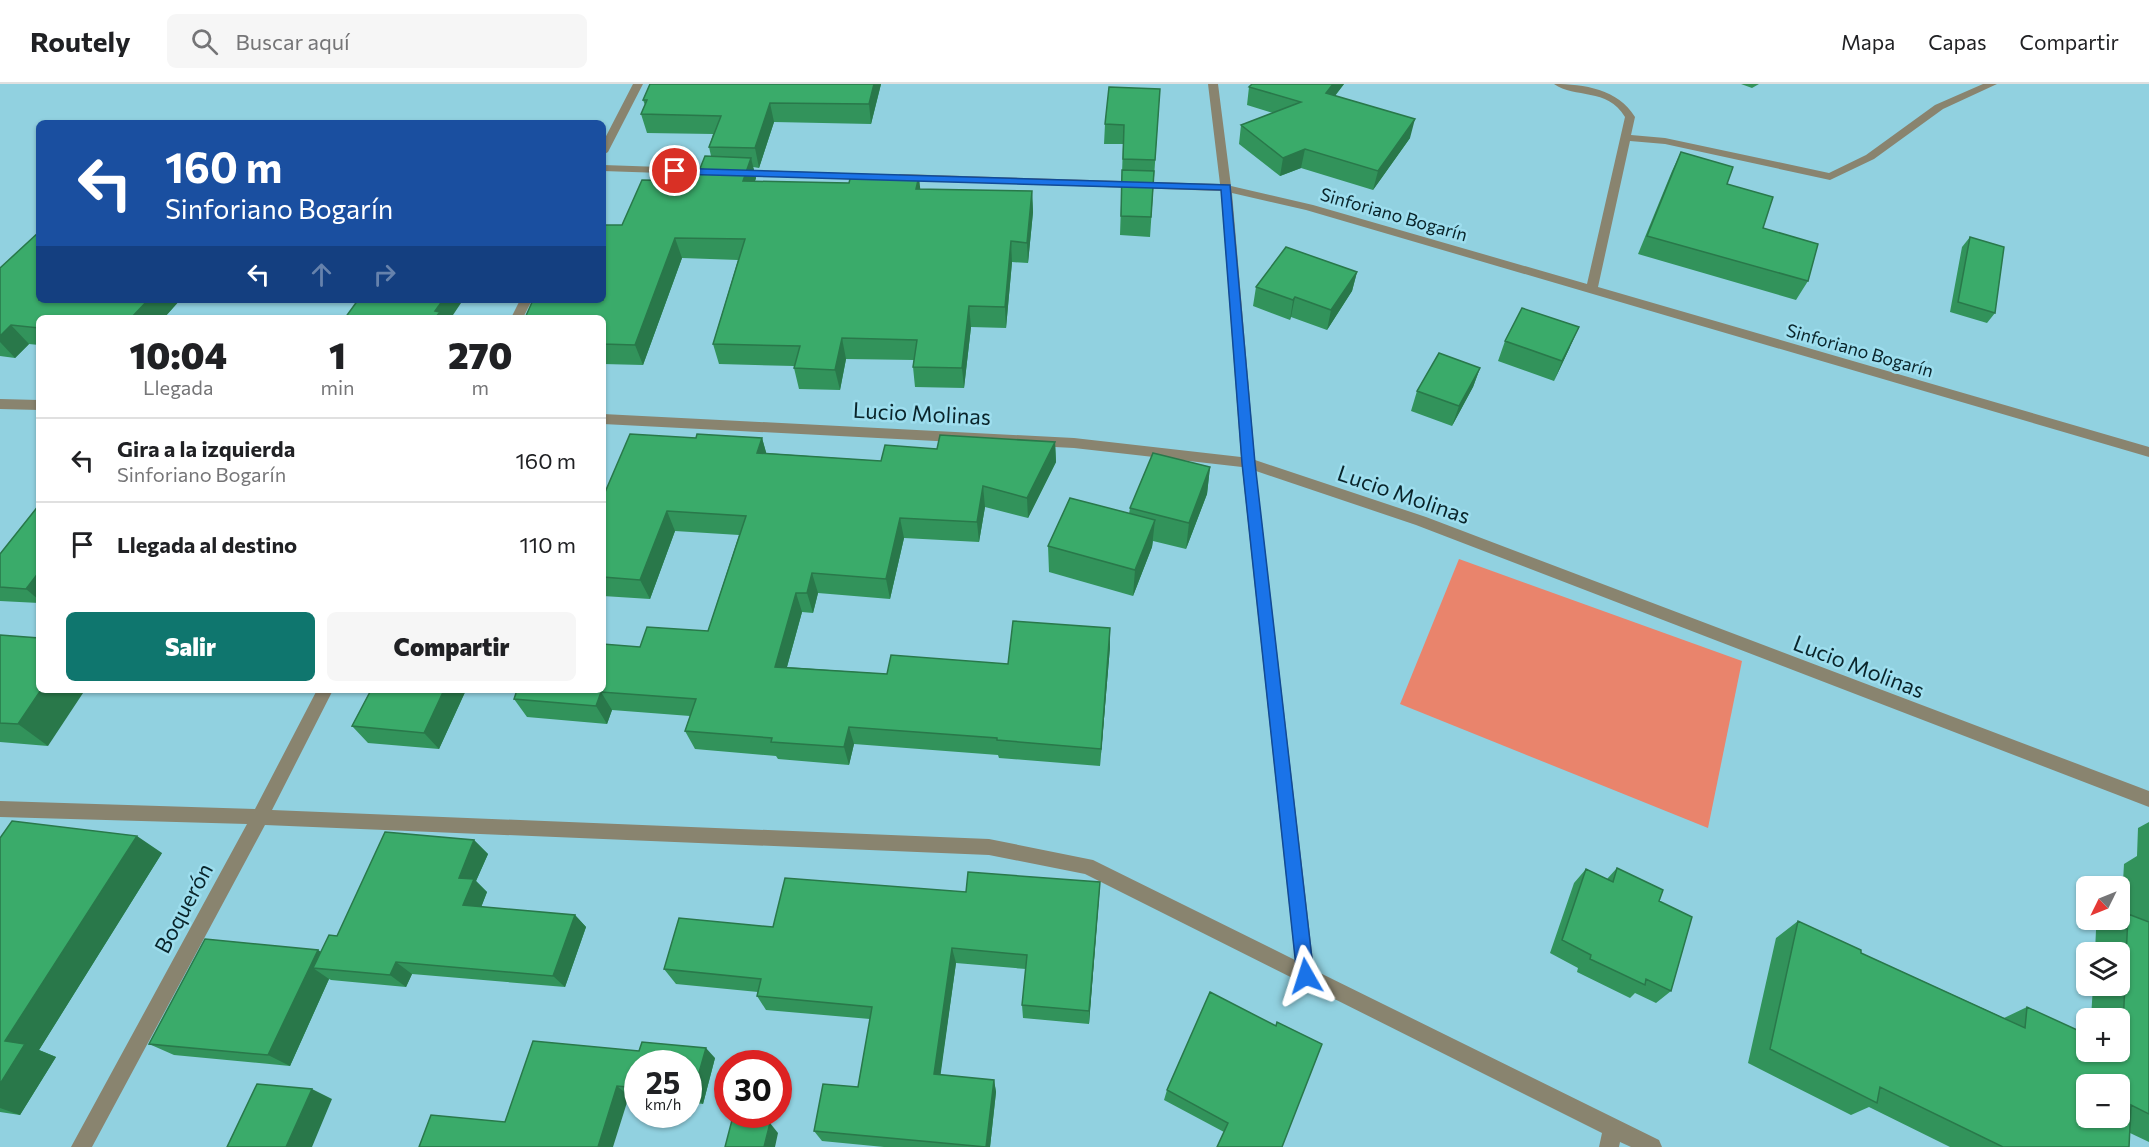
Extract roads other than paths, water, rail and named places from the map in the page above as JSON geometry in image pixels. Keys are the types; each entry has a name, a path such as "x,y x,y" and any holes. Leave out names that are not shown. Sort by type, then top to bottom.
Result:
{"street":[{"path":"606,146 638,84"},
{"path":"1213,84 1226,188 1248,463 1306,976"},
{"path":"1559,84 1609,98 1626,106 1630,117 1591,291"},
{"path":"1626,138 1665,141 1830,177 1870,157 1939,107 1992,84"},
{"name":"Sinforiano Bogarín","path":"606,168 1226,188 1309,207 2149,452"},
{"path":"0,404 36,405"},
{"name":"Lucio Molinas","path":"606,419 1074,443 1248,463 1421,521 2149,799"},
{"name":"Boquerón","path":"81,1147 260,817 323,693"},
{"path":"0,809 260,817 989,847 1086,866 1306,976 1611,1138 1652,1147"}]}
